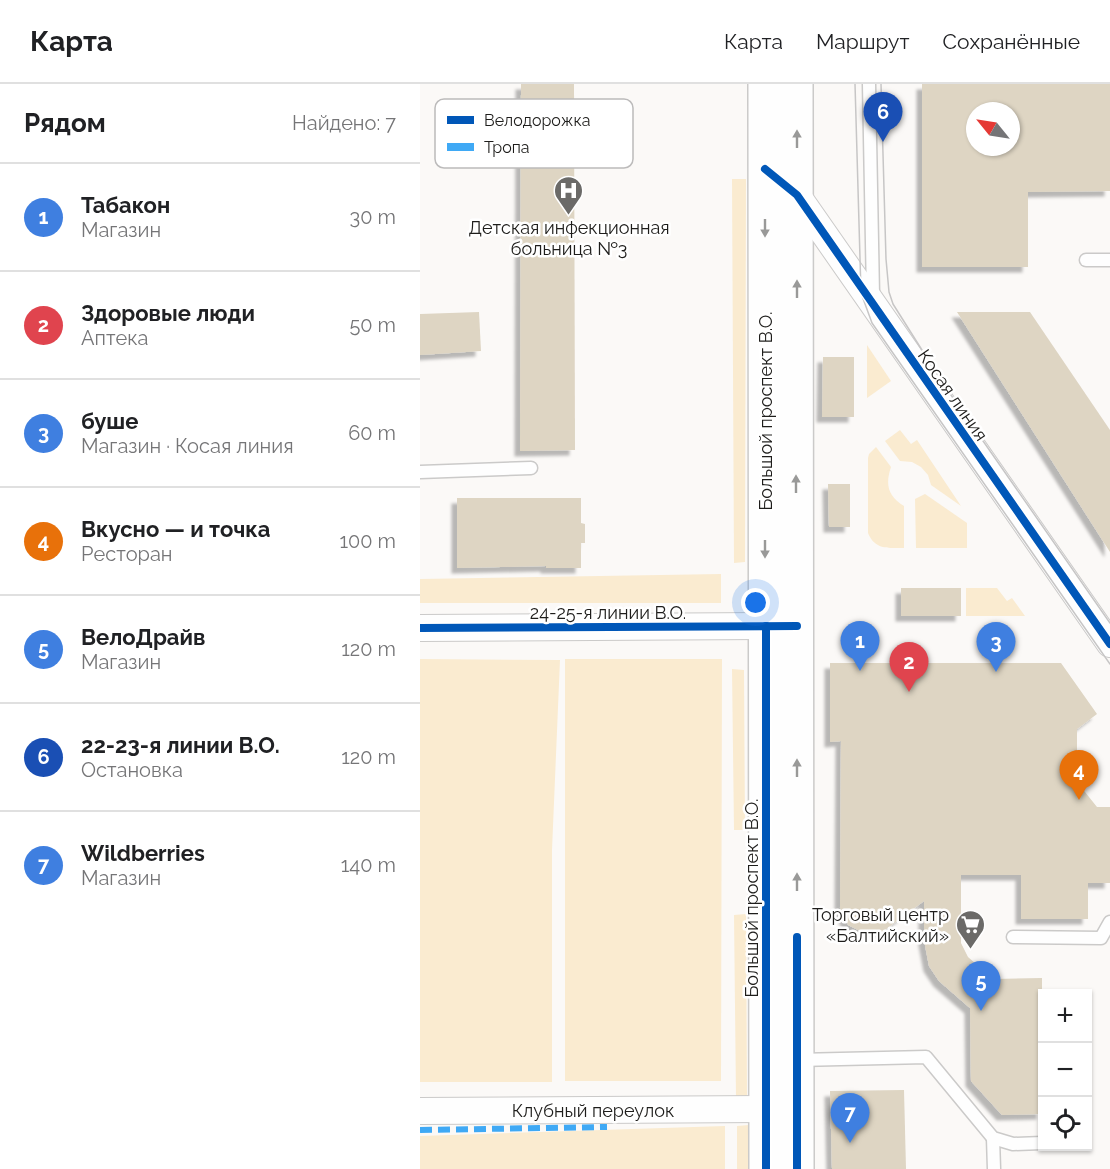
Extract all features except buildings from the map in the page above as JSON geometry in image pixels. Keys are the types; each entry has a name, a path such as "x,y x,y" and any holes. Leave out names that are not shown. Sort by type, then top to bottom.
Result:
{"main road":[{"name":"Большой проспект В.О.","path":"765,84 765,169 797,1060 797,1169"},
{"name":"Большой проспект В.О.","path":"766,1169 781,626 797,195 796,84"}],"street":[{"name":"Косая линия","path":"765,169 797,195 1110,644"},
{"name":"24-25-я линии В.О.","path":"420,628 781,626"},
{"name":"Клубный переулок","path":"420,1111 766,1109"}],"lane":[{"path":"869,84 873,305"},
{"path":"1086,260 1110,260"},
{"path":"420,472 531,468"},
{"path":"1012,937 1101,938 1110,922"},
{"path":"797,1060 926,1057 993,1138 1013,1144 1038,1143"},
{"path":"993,1138 994,1169"}],"shaded area":[{"path":"732,179 746,179 745,562 734,563"},
{"path":"867,345 891,381 867,398"},
{"path":"900,430 911,444 917,440 961,506 931,485 928,475 921,467 912,462 900,461 885,441"},
{"path":"876,447 891,467 888,479 889,490 894,498 904,506 904,548 887,548 878,545 868,533 868,458"},
{"path":"925,494 967,523 967,548 916,548 915,499"},
{"path":"721,574 721,603 420,603 420,579"},
{"path":"966,588 997,588 1007,601 1012,598 1025,616 966,616"},
{"path":"420,659 560,660 552,850 552,1082 420,1082"},
{"path":"565,659 722,659 721,1081 565,1081"},
{"path":"732,669 744,670 745,830 734,830"},
{"path":"746,914 747,1096 736,1097 734,915"},
{"path":"749,1125 749,1169 737,1169 737,1126"},
{"path":"725,1126 725,1169 420,1169 420,1136"}],"tram line":[{"path":"855,84 861,293 872,323 1110,664"},
{"path":"881,84 886,259 889,292 893,304 944,385 1110,623"}],"marked path":[{"path":"420,1130 607,1127"}],"cycle path":[{"path":"765,169 797,195 1110,644"},
{"path":"766,626 766,1169"},
{"path":"420,628 797,626"},
{"path":"797,937 797,1169"}],"place":[{"name":"22-23-я линии В.О.","path":"883,142"},
{"name":"Детская инфекционная больница №3","path":"569,216"},
{"name":"Табакон","path":"860,671"},
{"name":"буше","path":"996,672"},
{"name":"Здоровые люди","path":"909,692"},
{"name":"Вкусно — и точка","path":"1079,800"},
{"name":"Торговый центр «Балтийский»","path":"970,950"},
{"name":"ВелоДрайв","path":"981,1011"},
{"name":"Wildberries","path":"850,1143"}]}
